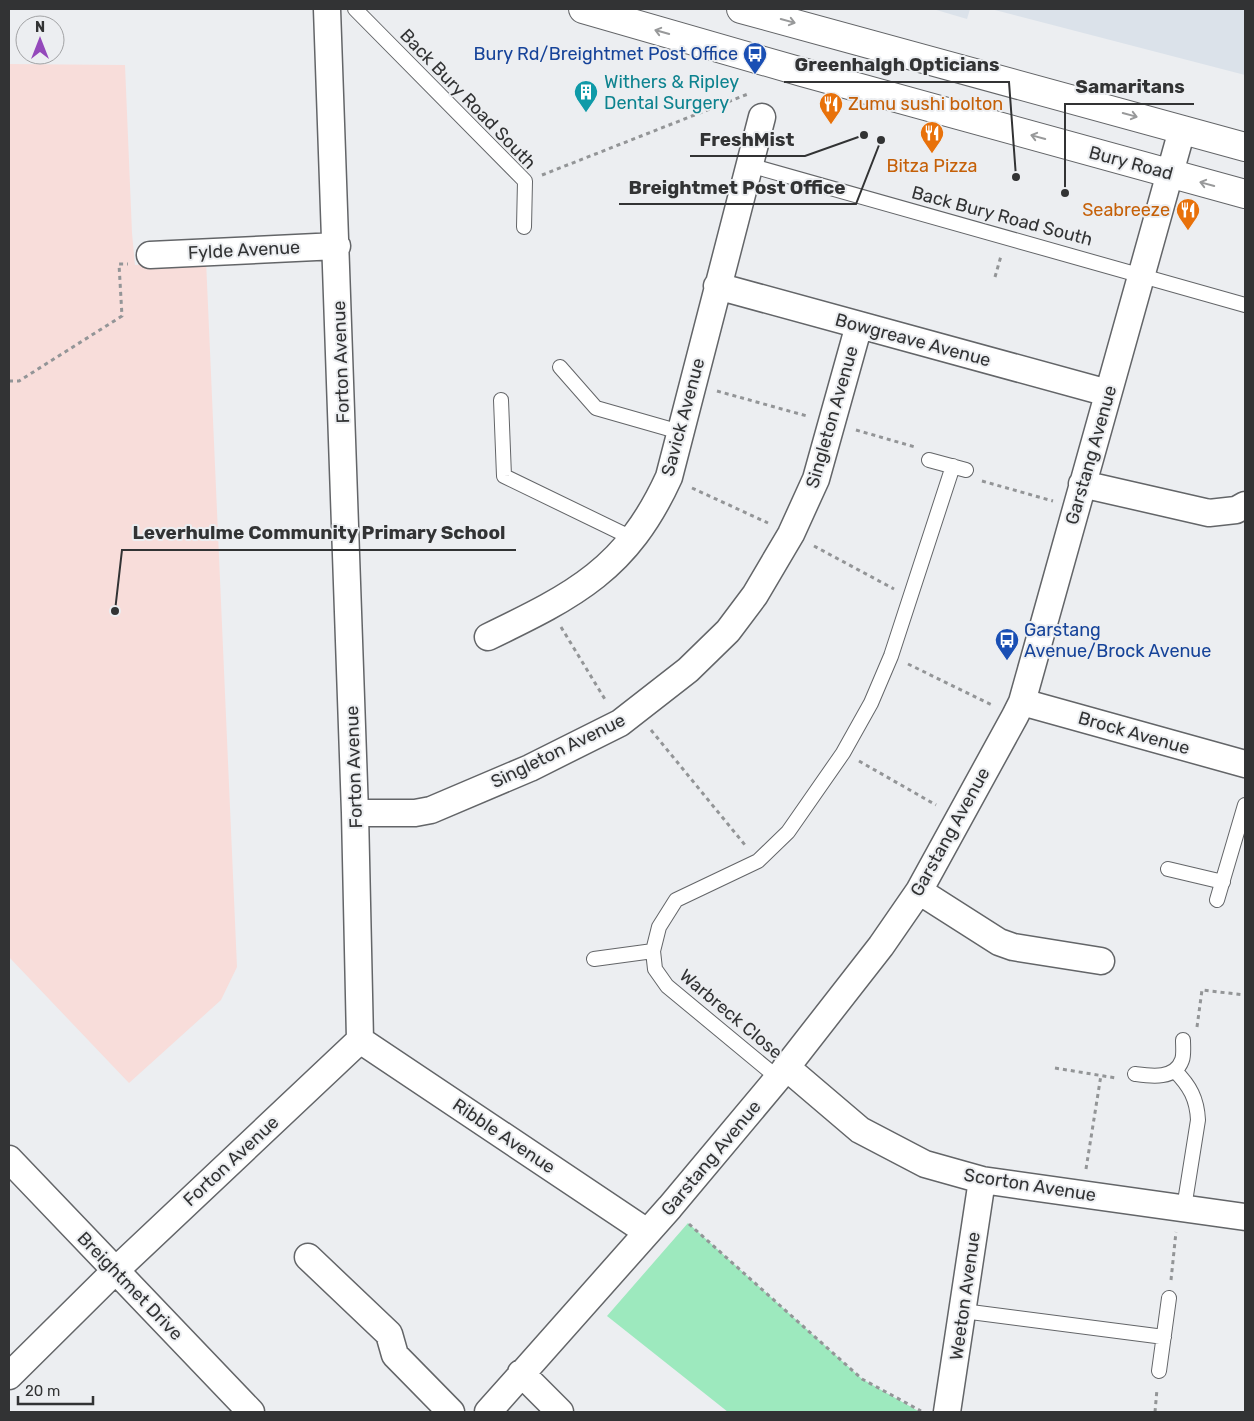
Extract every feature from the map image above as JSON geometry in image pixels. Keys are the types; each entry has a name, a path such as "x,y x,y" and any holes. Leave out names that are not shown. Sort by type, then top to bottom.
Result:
{"highway":[{"name":"Bury Road","path":"583,9 802,72 1245,194"},
{"path":"741,9 1245,148"}],"street":[{"name":"Forton Avenue","path":"9,1376 115,1271 360,1040 355,813 337,246 327,9"},
{"name":"Savick Avenue","path":"488,637 549,608 595,578 634,539 654,510 669,477 762,117"},
{"name":"Garstang Avenue","path":"488,1412 670,1207 782,1072 881,946 919,891 1018,709 1182,130"},
{"name":"Fylde Avenue","path":"150,255 337,246"},
{"name":"Bowgreave Avenue","path":"717,286 1108,393"},
{"name":"Singleton Avenue","path":"355,813 415,813 431,810 530,768 628,717 688,670 728,631 755,595 791,534 816,479 859,325"},
{"path":"1079,496 1209,513 1236,510 1245,505"},
{"name":"Brock Avenue","path":"1018,709 1245,764"},
{"path":"919,891 1006,945 1101,961"},
{"name":"Ribble Avenue","path":"360,1040 647,1232"},
{"name":"Scorton Avenue","path":"782,1072 860,1130 925,1164 982,1180 1245,1217"},
{"name":"Breightmet Drive","path":"9,1159 251,1412"},
{"name":"Weeton Avenue","path":"947,1412 964,1311 982,1180"},
{"path":"308,1257 389,1334 395,1355 451,1412"},
{"path":"522,1373 560,1412"}],"lane":[{"name":"Back Bury Road South","path":"355,9 525,181 524,227"},
{"name":"Back Bury Road South","path":"749,165 1142,274 1245,305"},
{"path":"560,367 596,408 680,432"},
{"path":"501,400 504,476 634,539"},
{"path":"929,460 959,468"},
{"name":"Warbreck Close","path":"782,1072 667,986 655,969 653,951 659,927 676,900 693,890 758,861 788,832 843,753 870,703 892,656 959,468"},
{"path":"1217,900 1245,804"},
{"path":"1168,869 1223,882"},
{"path":"594,959 653,951"},
{"path":"1135,1074 1156,1077 1175,1071 1182,1060 1184,1040"},
{"path":"1175,1071 1192,1091 1197,1105 1198,1120 1182,1208"},
{"path":"1159,1371 1168,1298"},
{"path":"964,1311 1164,1337"}],"path":[{"path":"525,181 753,92"},
{"path":"9,381 19,381 122,316 119,264 130,264 150,255"},
{"path":"959,468 966,476 1079,496"},
{"path":"549,608 628,717 758,861"},
{"path":"892,656 1018,709"},
{"path":"843,753 958,817"},
{"path":"1197,1029 1202,990 1245,995"},
{"path":"1055,1068 1123,1079 1135,1074"},
{"path":"1082,1194 1100,1075"},
{"path":"670,1207 862,1379 921,1411"},
{"path":"1168,1298 1182,1208"}],"shaded area":[{"path":"933,9 970,9 967,19"},
{"path":"991,9 1245,9 1245,75"},
{"path":"9,64 125,65 135,265 206,260 237,967 221,1000 129,1083 9,957"}],"green space":[{"path":"688,1223 862,1379 920,1412 728,1412 607,1316"}],"place":[{"name":"Bury Rd/Breightmet Post Office","path":"755,75"},
{"name":"Withers & Ripley Dental Surgery","path":"586,113"},
{"name":"Zumu sushi bolton","path":"831,125"},
{"name":"FreshMist","path":"864,135"},
{"name":"Breightmet Post Office","path":"881,140"},
{"name":"Bitza Pizza","path":"932,154"},
{"name":"Greenhalgh Opticians","path":"1016,177"},
{"name":"Samaritans","path":"1065,193"},
{"name":"Seabreeze","path":"1188,231"},
{"name":"Leverhulme Community Primary School","path":"115,611"},
{"name":"Garstang Avenue/Brock Avenue","path":"1007,661"}]}
